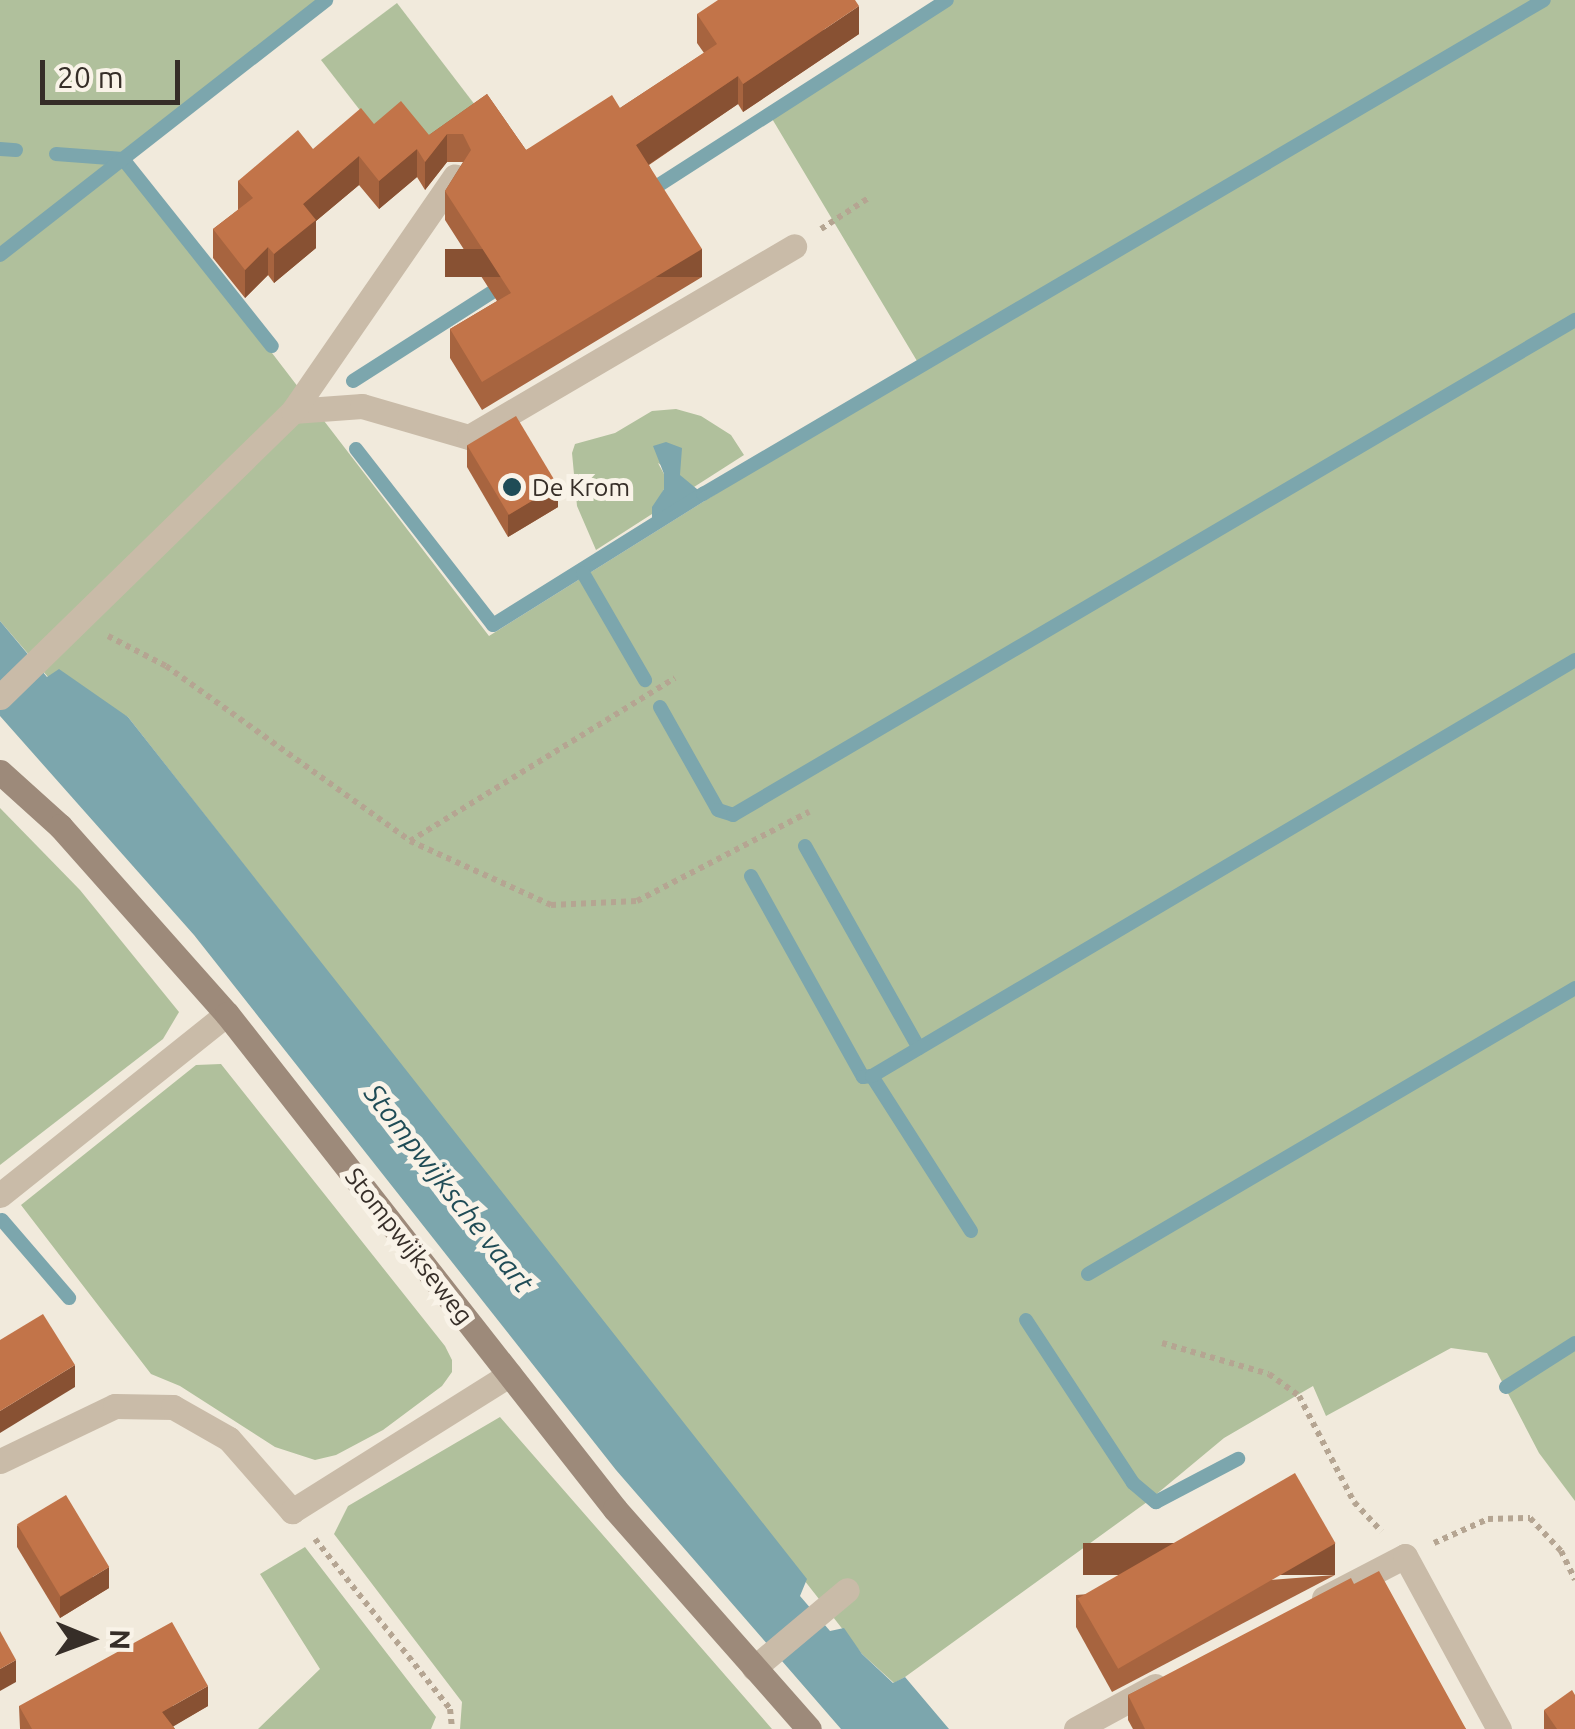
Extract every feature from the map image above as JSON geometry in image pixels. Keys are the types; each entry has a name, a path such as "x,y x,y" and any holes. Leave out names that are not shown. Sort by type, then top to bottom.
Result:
{"street":[{"name":"Stompwijkseweg","path":"0,772 60,826 227,1014 614,1509 762,1661 809,1729"}],"lane":[{"path":"0,697 57,646 293,411 456,176"},
{"path":"293,411 362,406 469,437 794,246"},
{"path":"0,1195 227,1014"},
{"path":"0,1461 115,1406 174,1407 229,1439 292,1511 510,1374"},
{"path":"1303,1609 1404,1556 1499,1729"},
{"path":"762,1661 837,1598"},
{"path":"1076,1729 1185,1671"}],"path":[{"path":"794,246 870,197"},
{"path":"80,622 166,666 410,841 551,905 637,902 809,812"},
{"path":"410,841 675,678"},
{"path":"1162,1344 1269,1374 1299,1396 1354,1502 1404,1556 1488,1518 1530,1518 1561,1551 1575,1580"},
{"path":"292,1511 450,1708 452,1729"}],"green space":[{"path":"0,0 323,0 124,160 489,636 920,366 771,117 951,0 1575,0 1575,1501 1539,1453 1487,1353 1451,1348 1326,1416 1313,1386 1224,1438 1147,1502 894,1683 862,1654 128,717 48,677 0,621"},
{"path":"397,3 485,118 390,149 321,60"},
{"path":"676,409 701,416 731,435 744,455 694,487 658,463 664,474 664,489 652,514 596,550 577,506 572,453 575,444 615,433 652,411"},
{"path":"0,808 80,890 179,1012 163,1039 0,1165"},
{"path":"221,1064 445,1346 452,1360 452,1372 442,1386 383,1430 336,1455 315,1460 275,1447 180,1386 151,1374 21,1205 196,1065"},
{"path":"500,1417 772,1729 460,1729 462,1702 334,1534 348,1506"},
{"path":"305,1547 436,1717 431,1729 258,1729 320,1669 260,1574"}],"water":[{"path":"666,442 682,448 680,475 703,494 652,529 652,507 664,489 664,474 653,446"},
{"name":"Stompwijksche vaart","path":"0,621 47,677 59,669 128,717 807,1579 800,1596 830,1631 844,1628 862,1654 893,1683 905,1677 949,1729 841,1729 616,1470 194,935 0,716"}],"building":[{"path":"718,0 855,0 859,6 743,84 738,76 636,145 702,249 482,382 450,329 511,293 445,191 471,150 463,134 447,134 425,162 417,149 379,181 359,156 303,204 316,220 274,254 268,247 245,270 213,229 253,198 238,181 298,130 313,149 361,108 374,124 401,101 429,135 487,94 526,150 612,95 620,108 717,44 697,14"},
{"name":"De Krom","path":"516,416 558,485 509,515 467,445"},
{"path":"43,1314 75,1365 0,1411 0,1340"},
{"path":"1295,1473 1336,1543 1118,1669 1078,1598"},
{"path":"66,1495 109,1567 60,1596 17,1524"},
{"path":"1379,1571 1466,1729 1145,1729 1128,1695 1351,1578 1354,1584"},
{"path":"172,1622 208,1686 162,1712 175,1729 32,1729 19,1706"},
{"path":"0,1631 16,1660 0,1669"},
{"path":"1572,1690 1575,1729 1557,1729 1544,1710"}],"waterway":[{"path":"0,255 326,0"},
{"path":"648,192 947,0"},
{"path":"356,449 493,625 703,494 1544,0"},
{"path":"0,149 16,150"},
{"path":"56,154 123,159 272,346"},
{"path":"353,381 508,282"},
{"path":"660,707 718,810 733,815 1575,320"},
{"path":"583,573 645,680"},
{"path":"971,1231 872,1076 1575,660"},
{"path":"805,846 919,1048"},
{"path":"751,876 863,1077 872,1076"},
{"path":"1088,1274 1575,988"},
{"path":"2,1220 69,1298"},
{"path":"1026,1320 1133,1483 1156,1502 1238,1459"},
{"path":"1506,1387 1575,1343"}],"place":[{"name":"De Krom","path":"512,487"}]}
